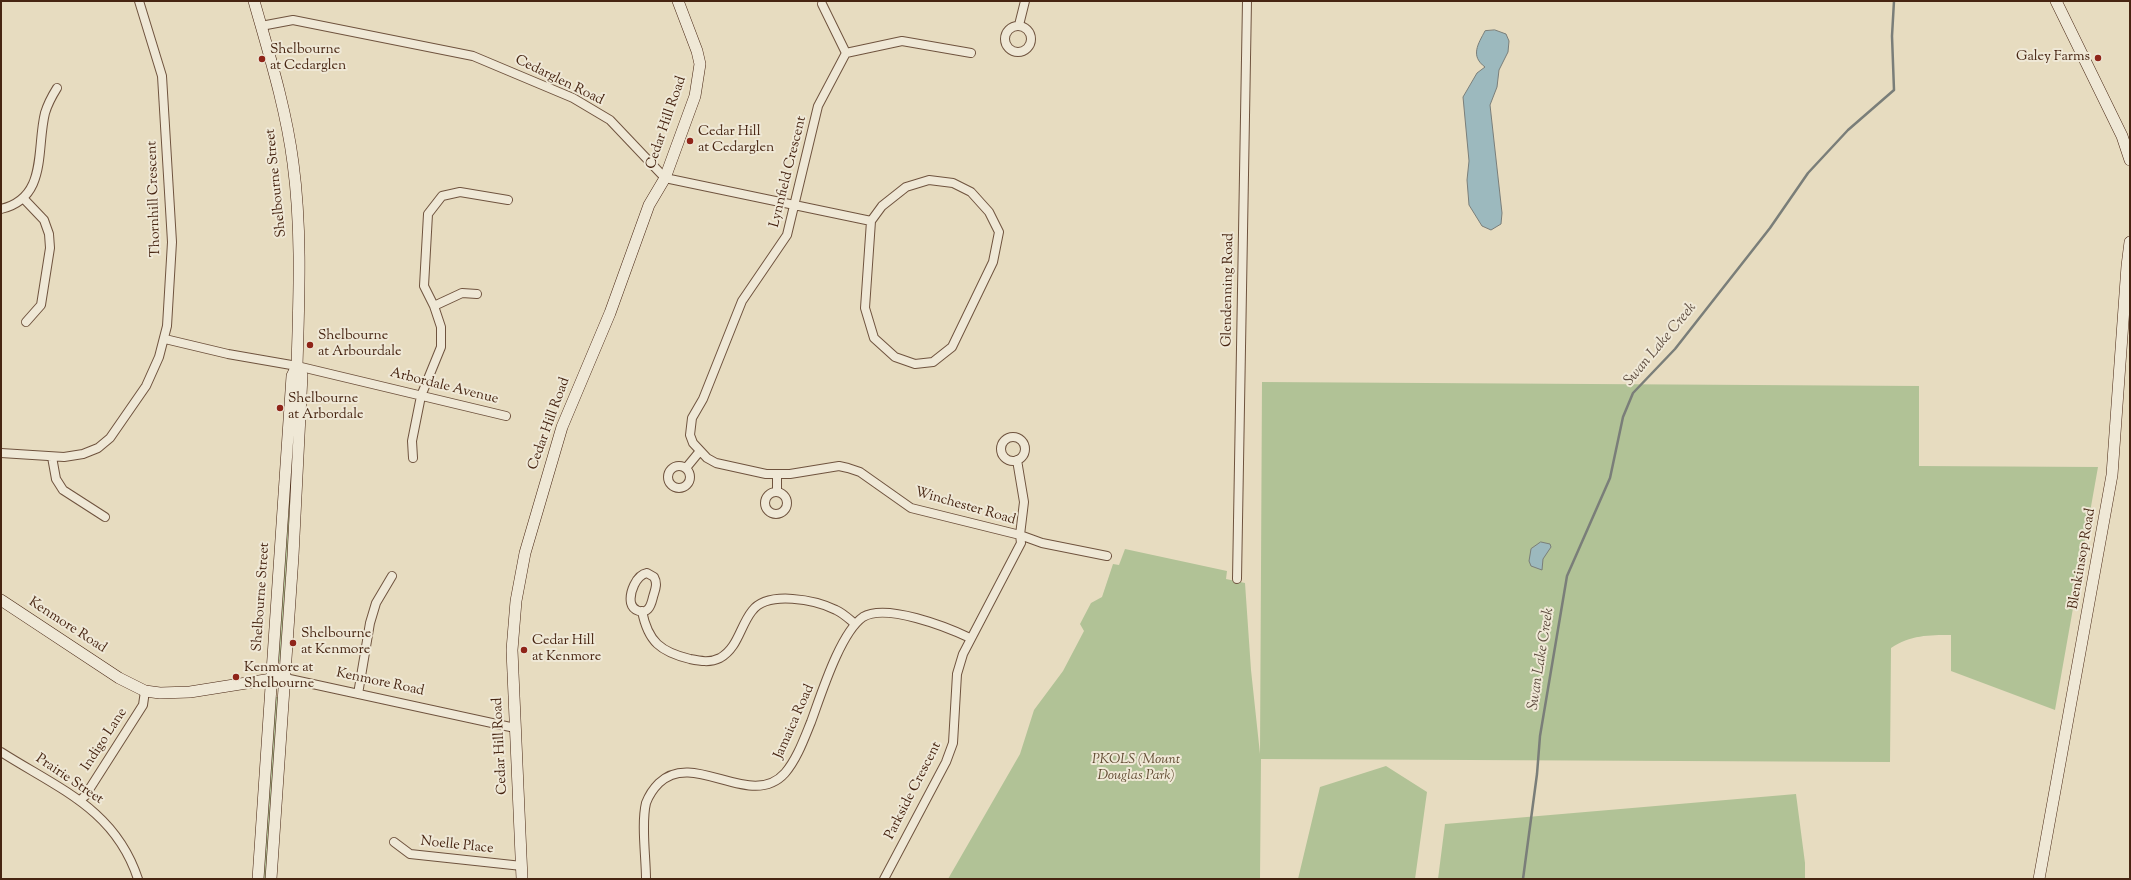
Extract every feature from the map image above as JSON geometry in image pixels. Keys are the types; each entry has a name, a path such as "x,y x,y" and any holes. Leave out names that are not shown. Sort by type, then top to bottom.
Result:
{"main road":[{"name":"Shelbourne Street","path":"254,1 274,70 293,162 298,247 297,366 301,378 285,678 271,879"},
{"name":"Cedar Hill Road","path":"522,879 512,650 516,601 529,538 562,427 610,313 649,205 665,178 695,96 700,64 697,51 678,1"},
{"path":"2056,1 2122,136 2130,160"},
{"name":"Blenkinsop Road","path":"2039,879 2112,475 2130,242"},
{"name":"Shelbourne Street","path":"258,879 292,373 297,366"},
{"name":"Kenmore Road","path":"1,600 119,678 145,691 160,693 190,692 271,678 285,678"}],"street":[{"name":"Thornhill Crescent","path":"1,453 52,458 83,454 98,448 110,438 146,386 165,339 172,242 162,76 138,1"},
{"path":"1019,25 1025,1"},
{"name":"Glendenning Road","path":"1237,579 1247,1"},
{"path":"822,4 846,54 902,40 971,53"},
{"name":"Cedarglen Road","path":"261,26 293,20 473,56 573,98 610,120 665,178"},
{"name":"Lynnfield Crescent","path":"700,451 693,443 690,435 692,418 703,399 742,301 787,235 796,205 818,106 846,54"},
{"path":"1,209 12,206 24,199 32,188 36,177 45,113 57,88"},
{"path":"665,178 871,221"},
{"path":"929,180 953,183 971,192 989,212 999,232 993,262 952,347 933,362 915,364 894,357 874,338 865,308 871,221 882,206 906,187 929,180"},
{"path":"413,458 412,440 421,396 441,348 441,327 434,306 424,286 428,214 442,196 460,192 508,200"},
{"path":"24,199 44,220 49,234 50,248 41,305 26,322"},
{"path":"434,306 462,294 477,294"},
{"name":"Arbordale Avenue","path":"165,339 228,354 297,366 506,416"},
{"path":"686,468 700,451"},
{"name":"Winchester Road","path":"700,451 716,463 766,474 839,466 848,468 860,472 911,508 1020,535 1042,543 1107,556"},
{"path":"52,458 56,479 63,490 105,517"},
{"name":"Parkside Crescent","path":"884,879 946,762 953,743 957,674 970,638 1021,543 1020,535 1024,502 1017,460"},
{"path":"776,474 777,492"},
{"path":"647,573 654,576 656,584 650,606 642,611 635,610 631,601 637,579 639,576 647,573"},
{"path":"358,694 370,623 376,602 392,576"},
{"path":"642,611 649,634 665,651 700,661 710,661 720,658 728,652 734,646 752,610 765,602 776,599 799,600 835,610 856,624"},
{"name":"Jamaica Road","path":"646,879 645,814 646,803 652,790 662,780 674,774 687,772 741,785 765,784 776,781 793,761 843,642 856,624 872,613 884,612 944,626 970,638"},
{"name":"Kenmore Road","path":"285,678 515,728"},
{"name":"Indigo Lane","path":"80,800 85,796 143,706 145,691"},
{"name":"Prairie Street","path":"1,752 80,800 109,826 124,845 132,861 138,879"},
{"name":"Noelle Place","path":"394,842 410,854 522,866"}],"green space":[{"path":"294,382 299,382 281,662 277,661"},
{"name":"PKOLS (Mount Douglas Park)","path":"1262,382 1919,386 1919,466 2098,467 2055,710 1951,671 1951,635 1935,635 1913,638 1905,640 1891,648 1890,762 1261,759 1260,879 948,879 1020,754 1034,710 1063,671 1084,631 1080,624 1091,603 1102,597 1113,564 1119,565 1125,549 1227,571 1226,579 1245,583 1251,670 1260,754"},
{"path":"273,697 281,697 268,879 260,879"},
{"path":"1386,766 1427,792 1415,879 1298,879 1320,787"},
{"path":"1796,794 1805,863 1805,879 1438,879 1445,824"}],"water":[{"path":"1495,30 1506,34 1509,41 1508,52 1499,70 1497,87 1490,105 1502,213 1501,224 1491,230 1482,226 1469,205 1467,180 1469,161 1463,97 1477,73 1485,67 1478,59 1478,45 1485,31"},
{"path":"1541,542 1550,544 1551,547 1543,559 1542,570 1531,566 1529,561 1531,549"}],"waterway":[{"name":"Swan Lake Creek","path":"1523,879 1537,774 1540,736 1567,576 1610,478 1623,417 1633,393 1675,349 1770,228 1808,173 1848,130 1894,90 1892,36 1894,1"}],"place":[{"name":"Galey Farms","path":"2098,58"},
{"name":"Shelbourne at Cedarglen","path":"262,59"},
{"name":"Cedar Hill at Cedarglen","path":"690,141"},
{"name":"Shelbourne at Arbourdale","path":"310,345"},
{"name":"Shelbourne at Arbordale","path":"280,408"},
{"name":"Shelbourne at Kenmore","path":"293,643"},
{"name":"Cedar Hill at Kenmore","path":"524,650"},
{"name":"Kenmore at Shelbourne","path":"236,677"}]}
